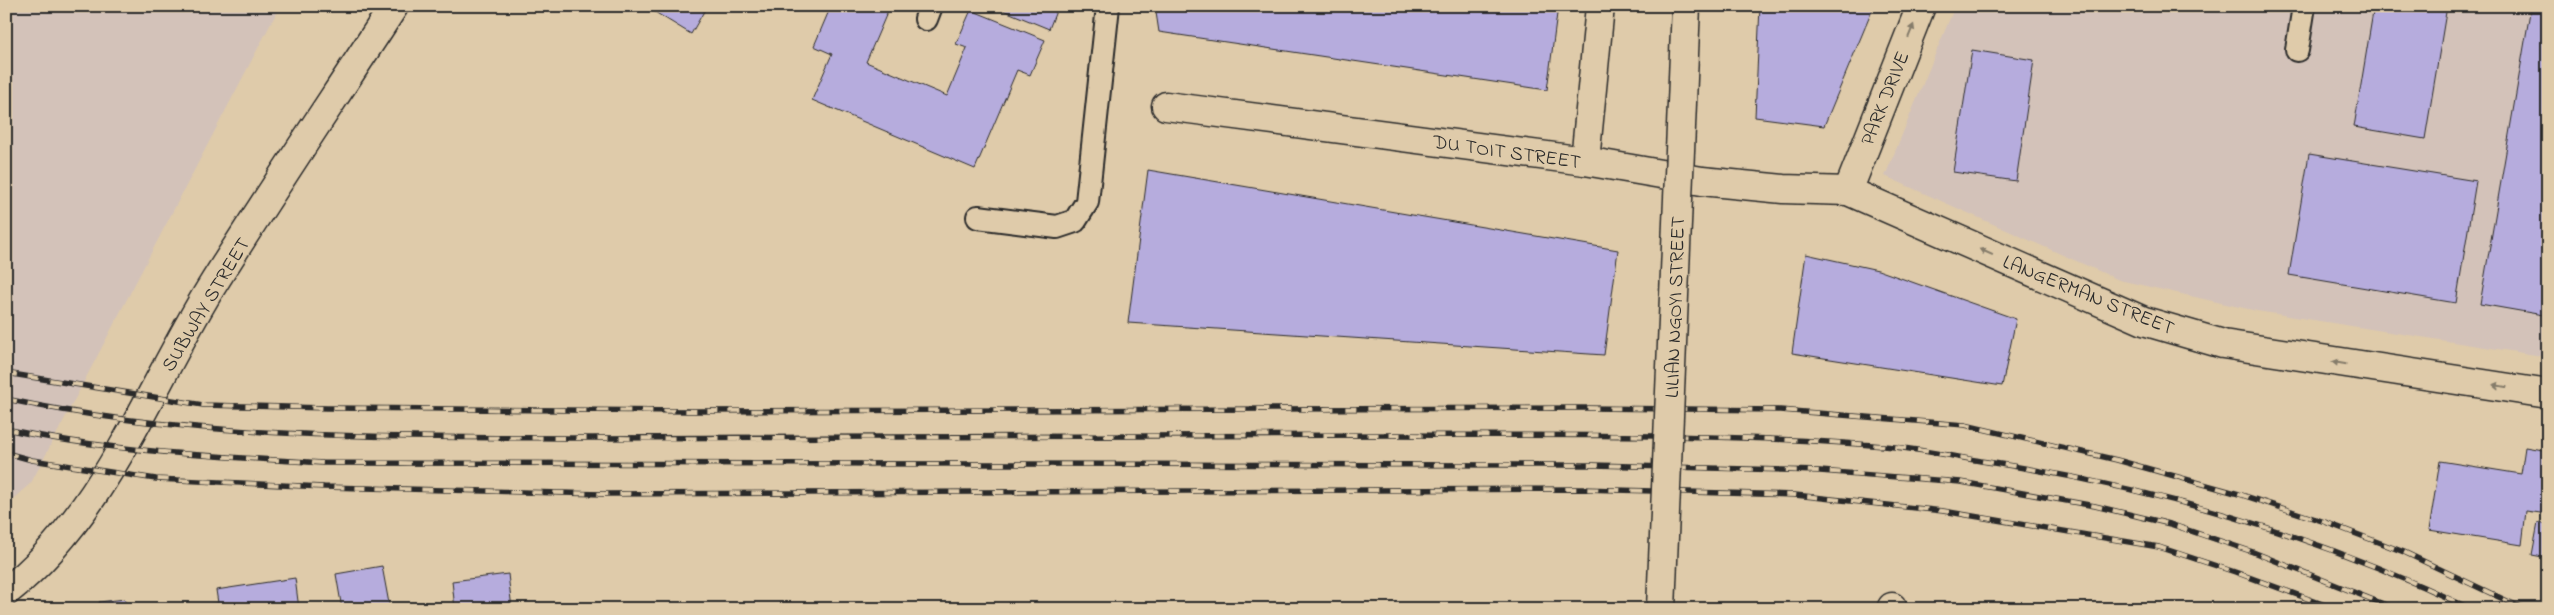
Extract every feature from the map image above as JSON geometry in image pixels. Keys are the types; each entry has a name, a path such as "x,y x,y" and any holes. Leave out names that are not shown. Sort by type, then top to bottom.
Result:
{"street":[{"name":"SUBWAY STREET","path":"6,592 22,580 62,538 119,455 210,290 394,6"},
{"path":"1584,161 1600,6"},
{"name":"LILIAN NGOYI STREET","path":"1661,609 1686,6"},
{"name":"PARK DRIVE","path":"1848,190 1921,6"},
{"name":"DU TOIT STREET","path":"1166,106 1584,161 1702,181 1783,189 1848,190"},
{"name":"LANGERMAN STREET","path":"1848,190 2144,321 2223,344 2548,394"}],"lane":[{"path":"978,217 1057,227 1075,221 1087,202 1108,6"},
{"path":"2297,50 2304,6"}],"shaded area":[{"path":"6,6 280,6 31,483 6,505"},
{"path":"1955,6 2548,6 2548,357 2257,311 2119,280 1885,176"}],"building":[{"path":"645,6 707,6 691,34"},
{"path":"831,6 890,6 866,62 947,96 967,48 956,44 971,10 1045,40 1030,75 1017,70 975,169 812,100 832,54 814,46"},
{"path":"993,6 1058,6 1049,29"},
{"path":"1155,6 1558,6 1547,90 1159,32"},
{"path":"1760,6 1874,6 1824,126 1755,117"},
{"path":"2374,6 2447,6 2425,139 2354,127"},
{"path":"2531,6 2548,7 2548,286 2543,315 2480,304"},
{"path":"1972,50 2034,60 2016,181 1953,172"},
{"path":"2309,154 2476,181 2456,303 2289,275"},
{"path":"1148,170 1618,250 1604,355 1128,323"},
{"path":"1806,254 1878,270 2016,319 2002,386 1792,353"},
{"path":"2525,447 2548,451 2548,514 2526,511 2522,545 2429,530 2440,461 2521,474"},
{"path":"2538,523 2548,525 2548,558 2532,555"},
{"path":"382,566 390,609 342,609 336,574"},
{"path":"508,574 512,609 455,609 452,581"},
{"path":"295,578 299,609 180,609 218,603 216,590"},
{"path":"125,599 126,609 100,609 99,602"}],"railway":[{"path":"6,373 203,405 690,411 1586,408 1780,410 1965,425 2117,460 2239,494 2325,522 2404,552 2524,609"},
{"path":"6,399 148,422 292,434 364,436 682,438 1582,435 1770,439 1895,447 2044,472 2170,499 2293,536 2354,558 2413,582 2471,609"},
{"path":"6,429 45,437 124,448 323,463 1593,465 1820,471 1961,482 2095,506 2170,524 2253,552 2396,609"},
{"path":"6,453 32,460 156,479 324,487 602,494 1581,489 1795,495 1943,511 2159,547 2235,572 2336,609"}]}
